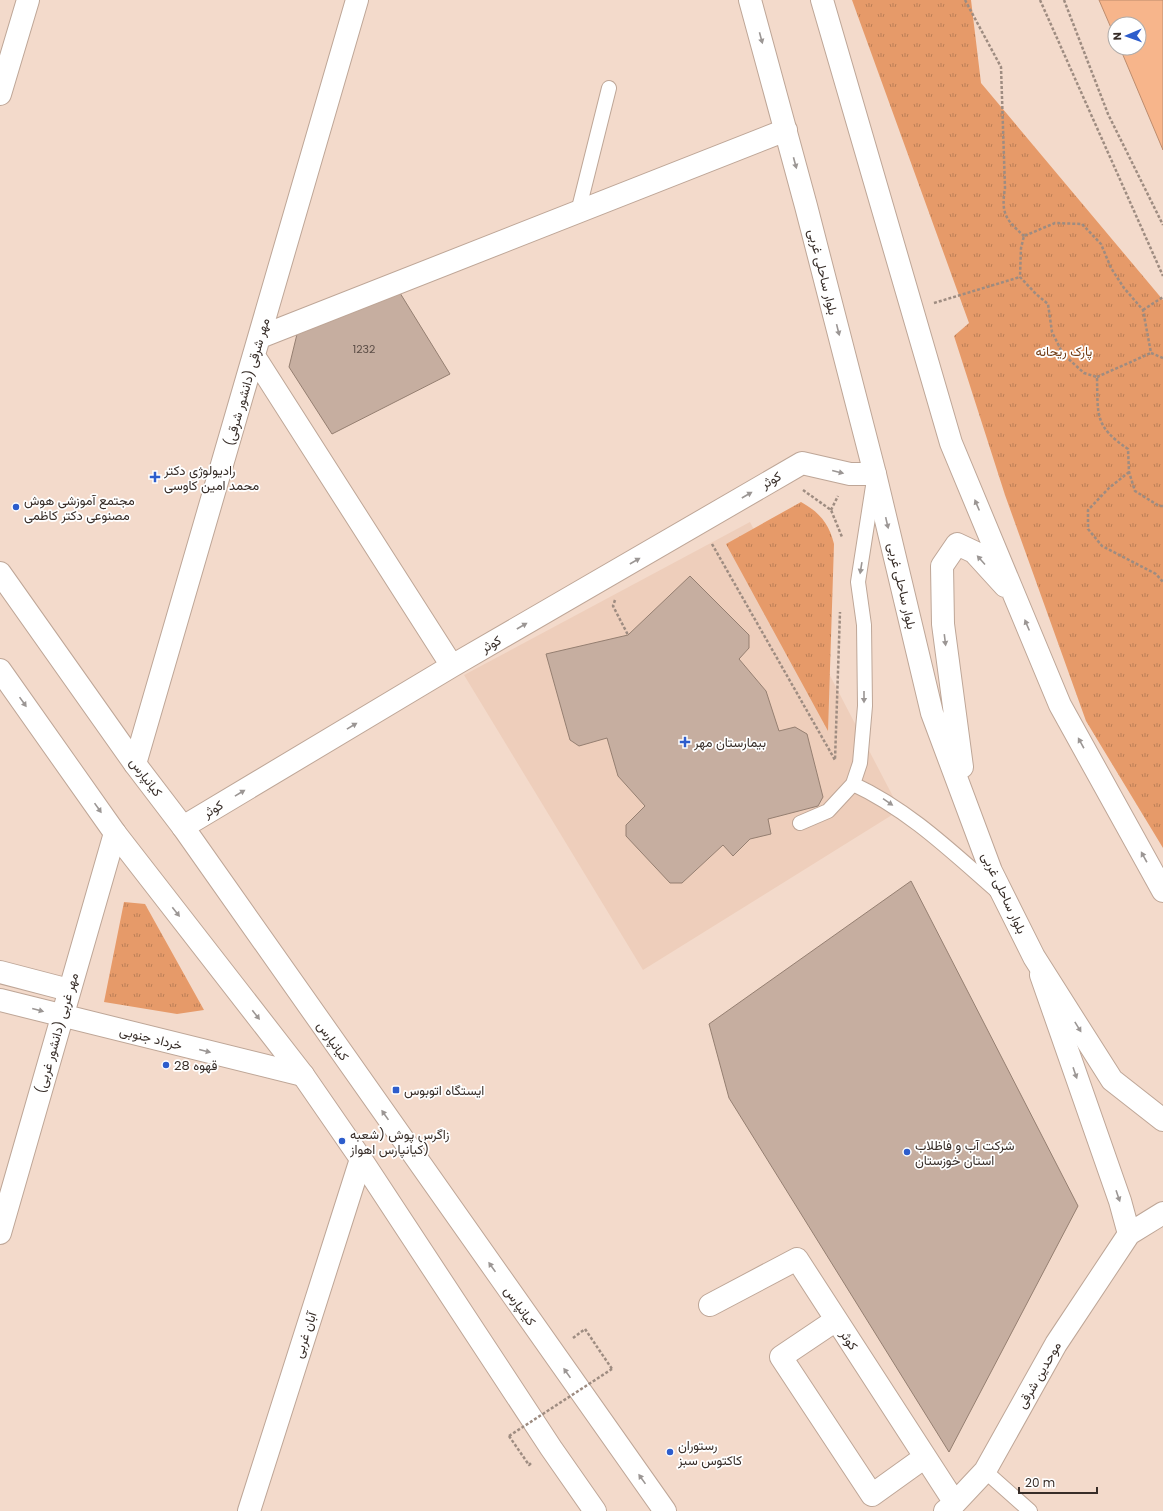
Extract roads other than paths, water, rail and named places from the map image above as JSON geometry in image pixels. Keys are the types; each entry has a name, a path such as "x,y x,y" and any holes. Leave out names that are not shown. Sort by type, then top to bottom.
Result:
{"street":[{"path":"0,94 28,0"},
{"name":"مهر شرقی (دانشور شرقی)","path":"135,764 357,0"},
{"name":"بلوار ساحلی غربی","path":"750,0 786,130 875,474 932,713 991,871 1034,957 1112,1080 1163,1120"},
{"path":"822,0 951,443 1060,704 1163,891"},
{"path":"452,666 257,346 578,212 786,130"},
{"name":"کوثر","path":"183,827 452,666 802,463 850,474 875,474"},
{"path":"966,805 943,624 942,566 957,544 974,552 1016,599"},
{"name":"کیانپارس","path":"0,573 135,764 183,827 665,1511"},
{"path":"0,670 115,833 303,1075 361,1159 551,1448 595,1511"},
{"name":"(دانشور غربی) مهر غربی","path":"0,1234 115,833"},
{"path":"1034,957 1120,1201 1130,1234 1163,1213"},
{"path":"0,972 69,990"},
{"name":"خرداد جنوبی","path":"0,1000 303,1075"},
{"name":"آبان غربی","path":"249,1511 361,1159"},
{"name":"موحدین شرقی","path":"950,1507 985,1470 1056,1344 1130,1234"},
{"name":"کوثر","path":"710,1305 797,1259 925,1457 950,1507"},
{"path":"836,1320 781,1357 872,1495 925,1457"}],"lane":[{"path":"578,212 609,88"},
{"path":"800,823 828,811 853,784 860,763 864,706 864,625 858,582 875,474"},
{"path":"853,784 879,796 911,817 1006,900"},
{"path":"985,1470 1030,1511"}],"place":[{"name":"رادیولوژی دکتر محمد امین کاوسی","path":"155,477"},
{"name":"مجتمع آموزشی هوش مصنوعی دکتر کاظمی","path":"16,507"},
{"name":"بیمارستان مهر","path":"685,742"},
{"name":"قهوه 28","path":"166,1065"},
{"name":"ایستگاه اتوبوس","path":"396,1090"},
{"name":"زاگرس پوش (شعبه کیانپارس اهواز)","path":"342,1141"},
{"name":"شرکت آب و فاظلاب استان خوزستان","path":"907,1152"},
{"name":"رستوران کاکتوس سبز","path":"670,1452"}],"park label":[{"name":"پارک ریحانه","path":"1064,351"}]}
